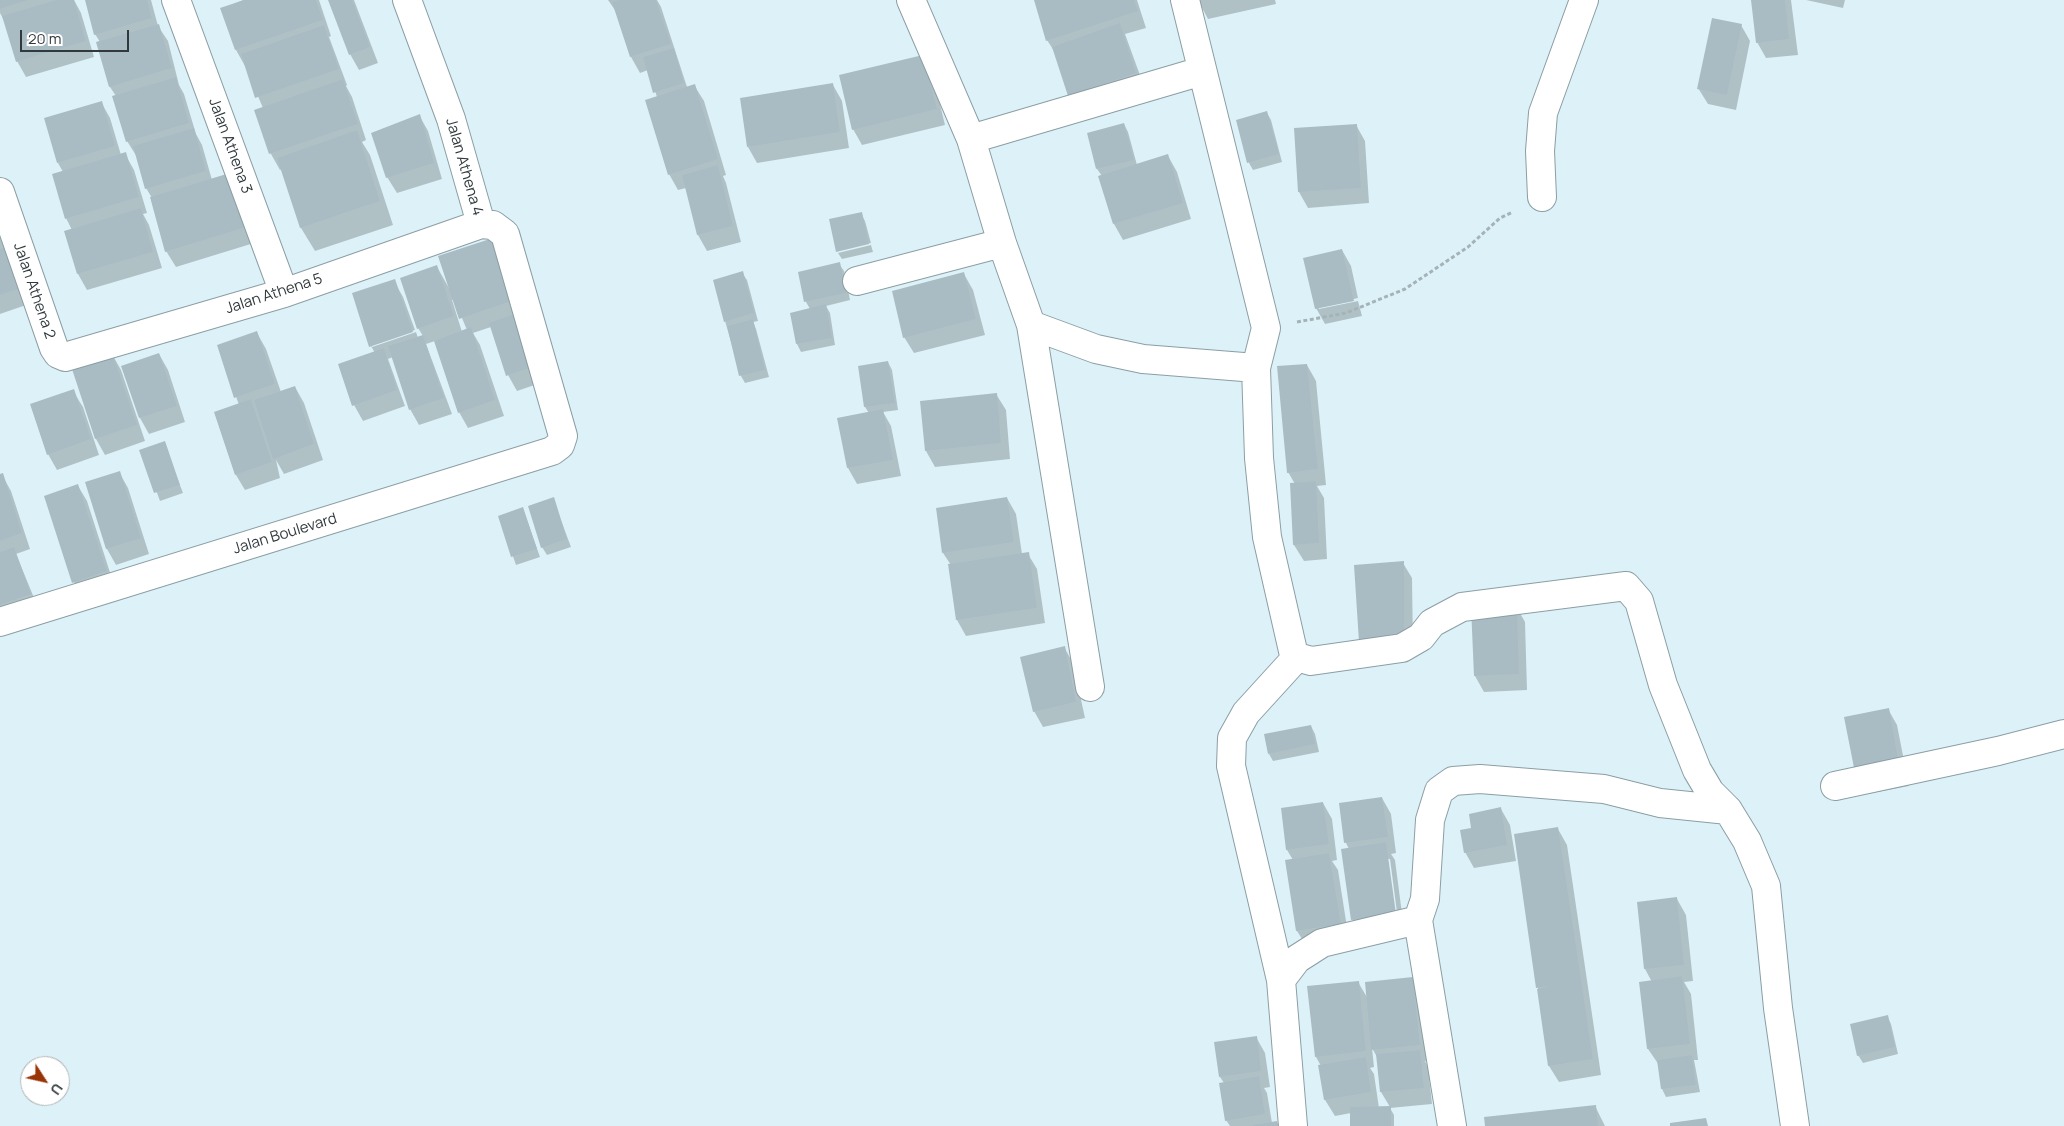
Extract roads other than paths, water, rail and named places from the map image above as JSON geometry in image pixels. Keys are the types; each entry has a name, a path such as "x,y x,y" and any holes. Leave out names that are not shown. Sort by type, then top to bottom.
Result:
{"street":[{"name":"Jalan Athena 3","path":"176,0 284,292"},
{"name":"Jalan Athena 4","path":"407,0 451,119 481,224 493,225 505,234 563,436"},
{"path":"911,0 971,139 1002,243 1031,326 1090,687"},
{"path":"1185,0 1266,328 1256,368 1260,458 1268,537 1293,651 1297,657 1311,661 1402,648 1420,637 1432,623 1462,607 1626,586 1639,601 1663,685 1697,770 1710,792 1728,810 1747,841 1766,886 1778,1008 1795,1126"},
{"path":"1542,197 1540,151 1543,113 1584,0"},
{"path":"971,139 1202,71"},
{"name":"Jalan Athena 2","path":"0,192 54,348 58,354 65,357"},
{"name":"Jalan Athena 5","path":"65,357 284,292 481,224"},
{"path":"857,281 1002,243"},
{"path":"1031,326 1096,349 1143,359 1256,368"},
{"name":"Jalan Boulevard","path":"0,622 552,452 560,445 563,436"},
{"path":"1293,1126 1281,980 1231,766 1232,738 1246,713 1297,657"},
{"path":"1836,786 1998,751 2064,734"},
{"path":"1452,1126 1418,920 1425,899 1430,820 1439,791 1453,781 1480,778 1604,789 1660,803 1728,810"},
{"path":"1281,980 1297,959 1322,943 1418,920"}]}
